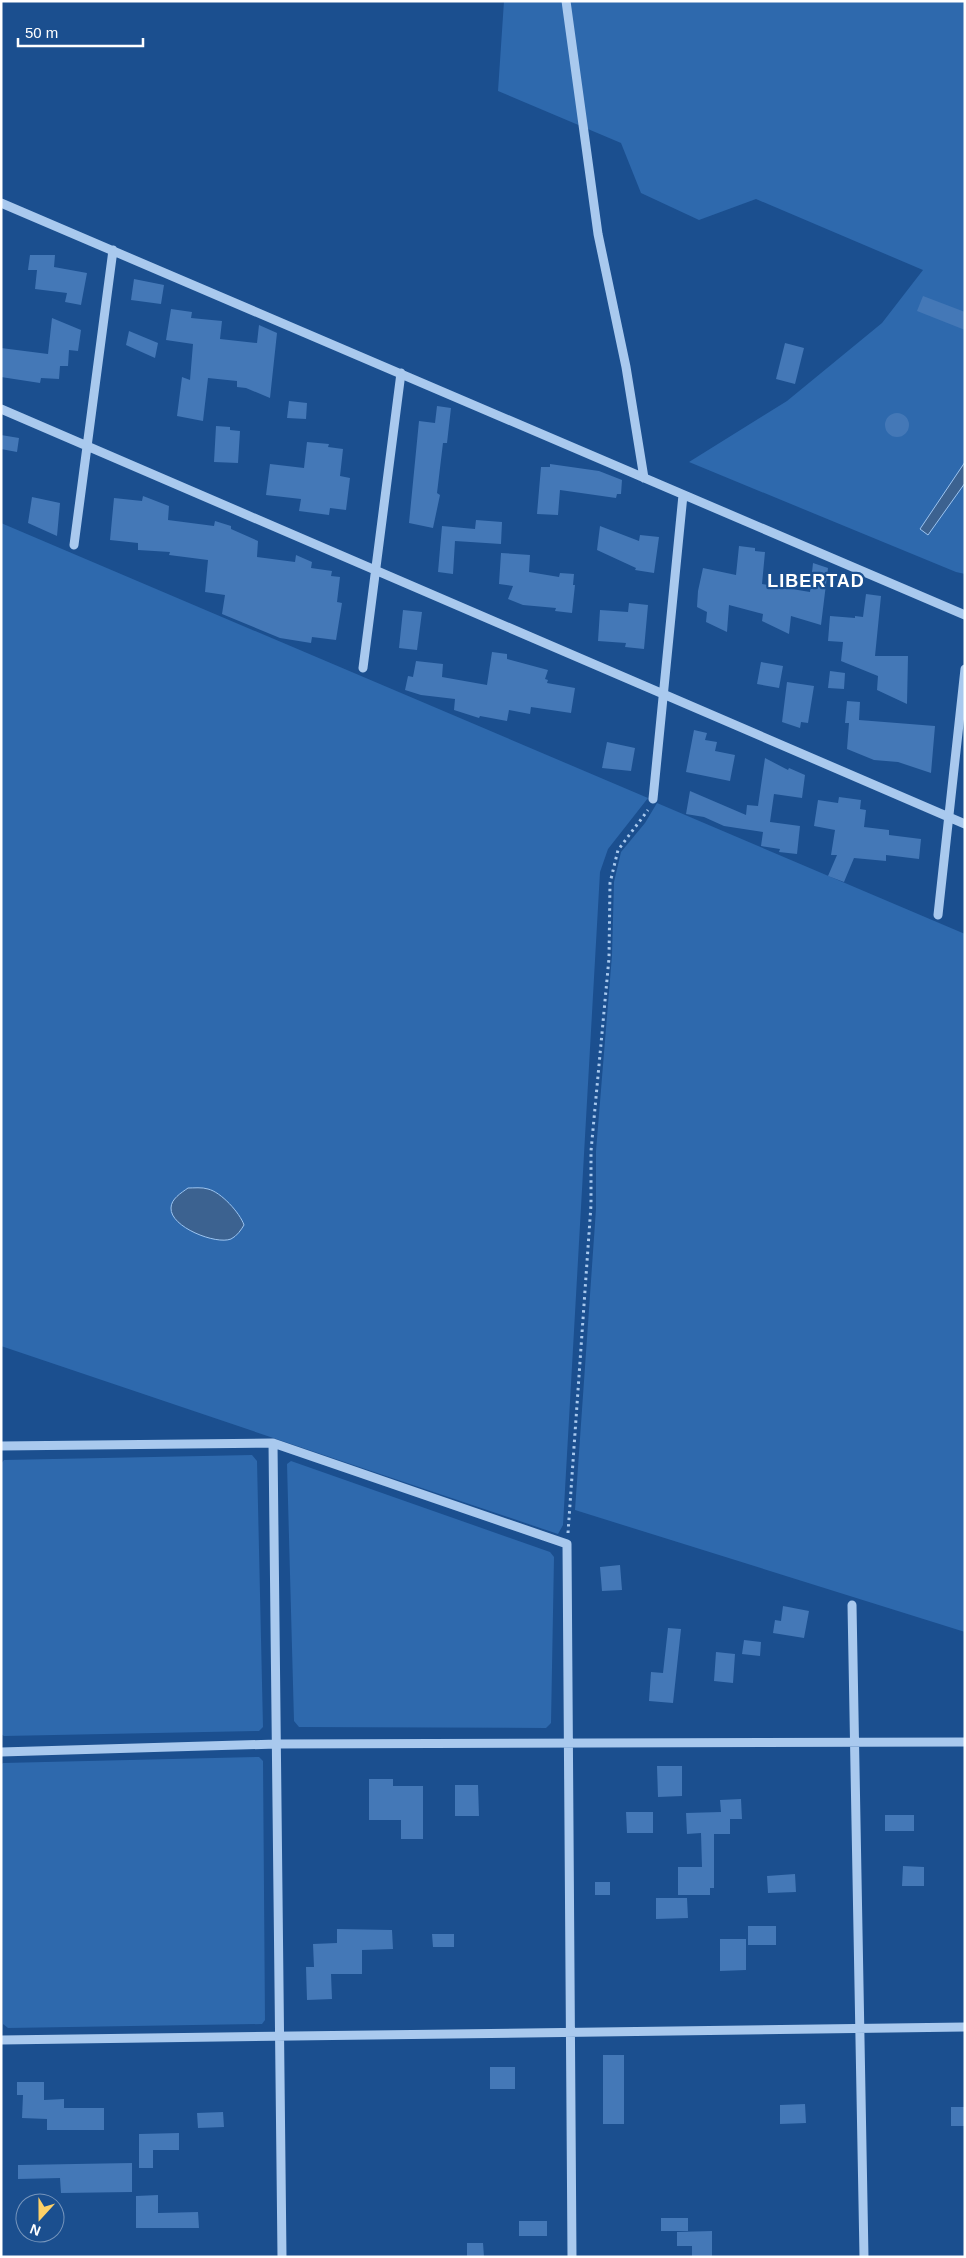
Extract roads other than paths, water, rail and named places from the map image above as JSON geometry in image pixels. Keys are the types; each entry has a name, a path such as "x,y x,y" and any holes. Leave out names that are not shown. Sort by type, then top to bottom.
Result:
{"street":[{"path":"566,1 598,234 626,367 644,478"},
{"path":"1,203 965,615"},
{"path":"74,545 113,250"},
{"path":"363,668 401,373"},
{"path":"1,409 965,824"},
{"path":"653,799 683,495"},
{"path":"938,915 965,669"},
{"path":"273,1443 282,2257"},
{"path":"1,1446 273,1443 567,1544 572,2257"},
{"path":"852,1605 864,2257"},
{"path":"1,1752 276,1744 965,1742"},
{"path":"1,2040 965,2027"}],"district":[{"name":"LIBERTAD","path":"816,581"}]}
